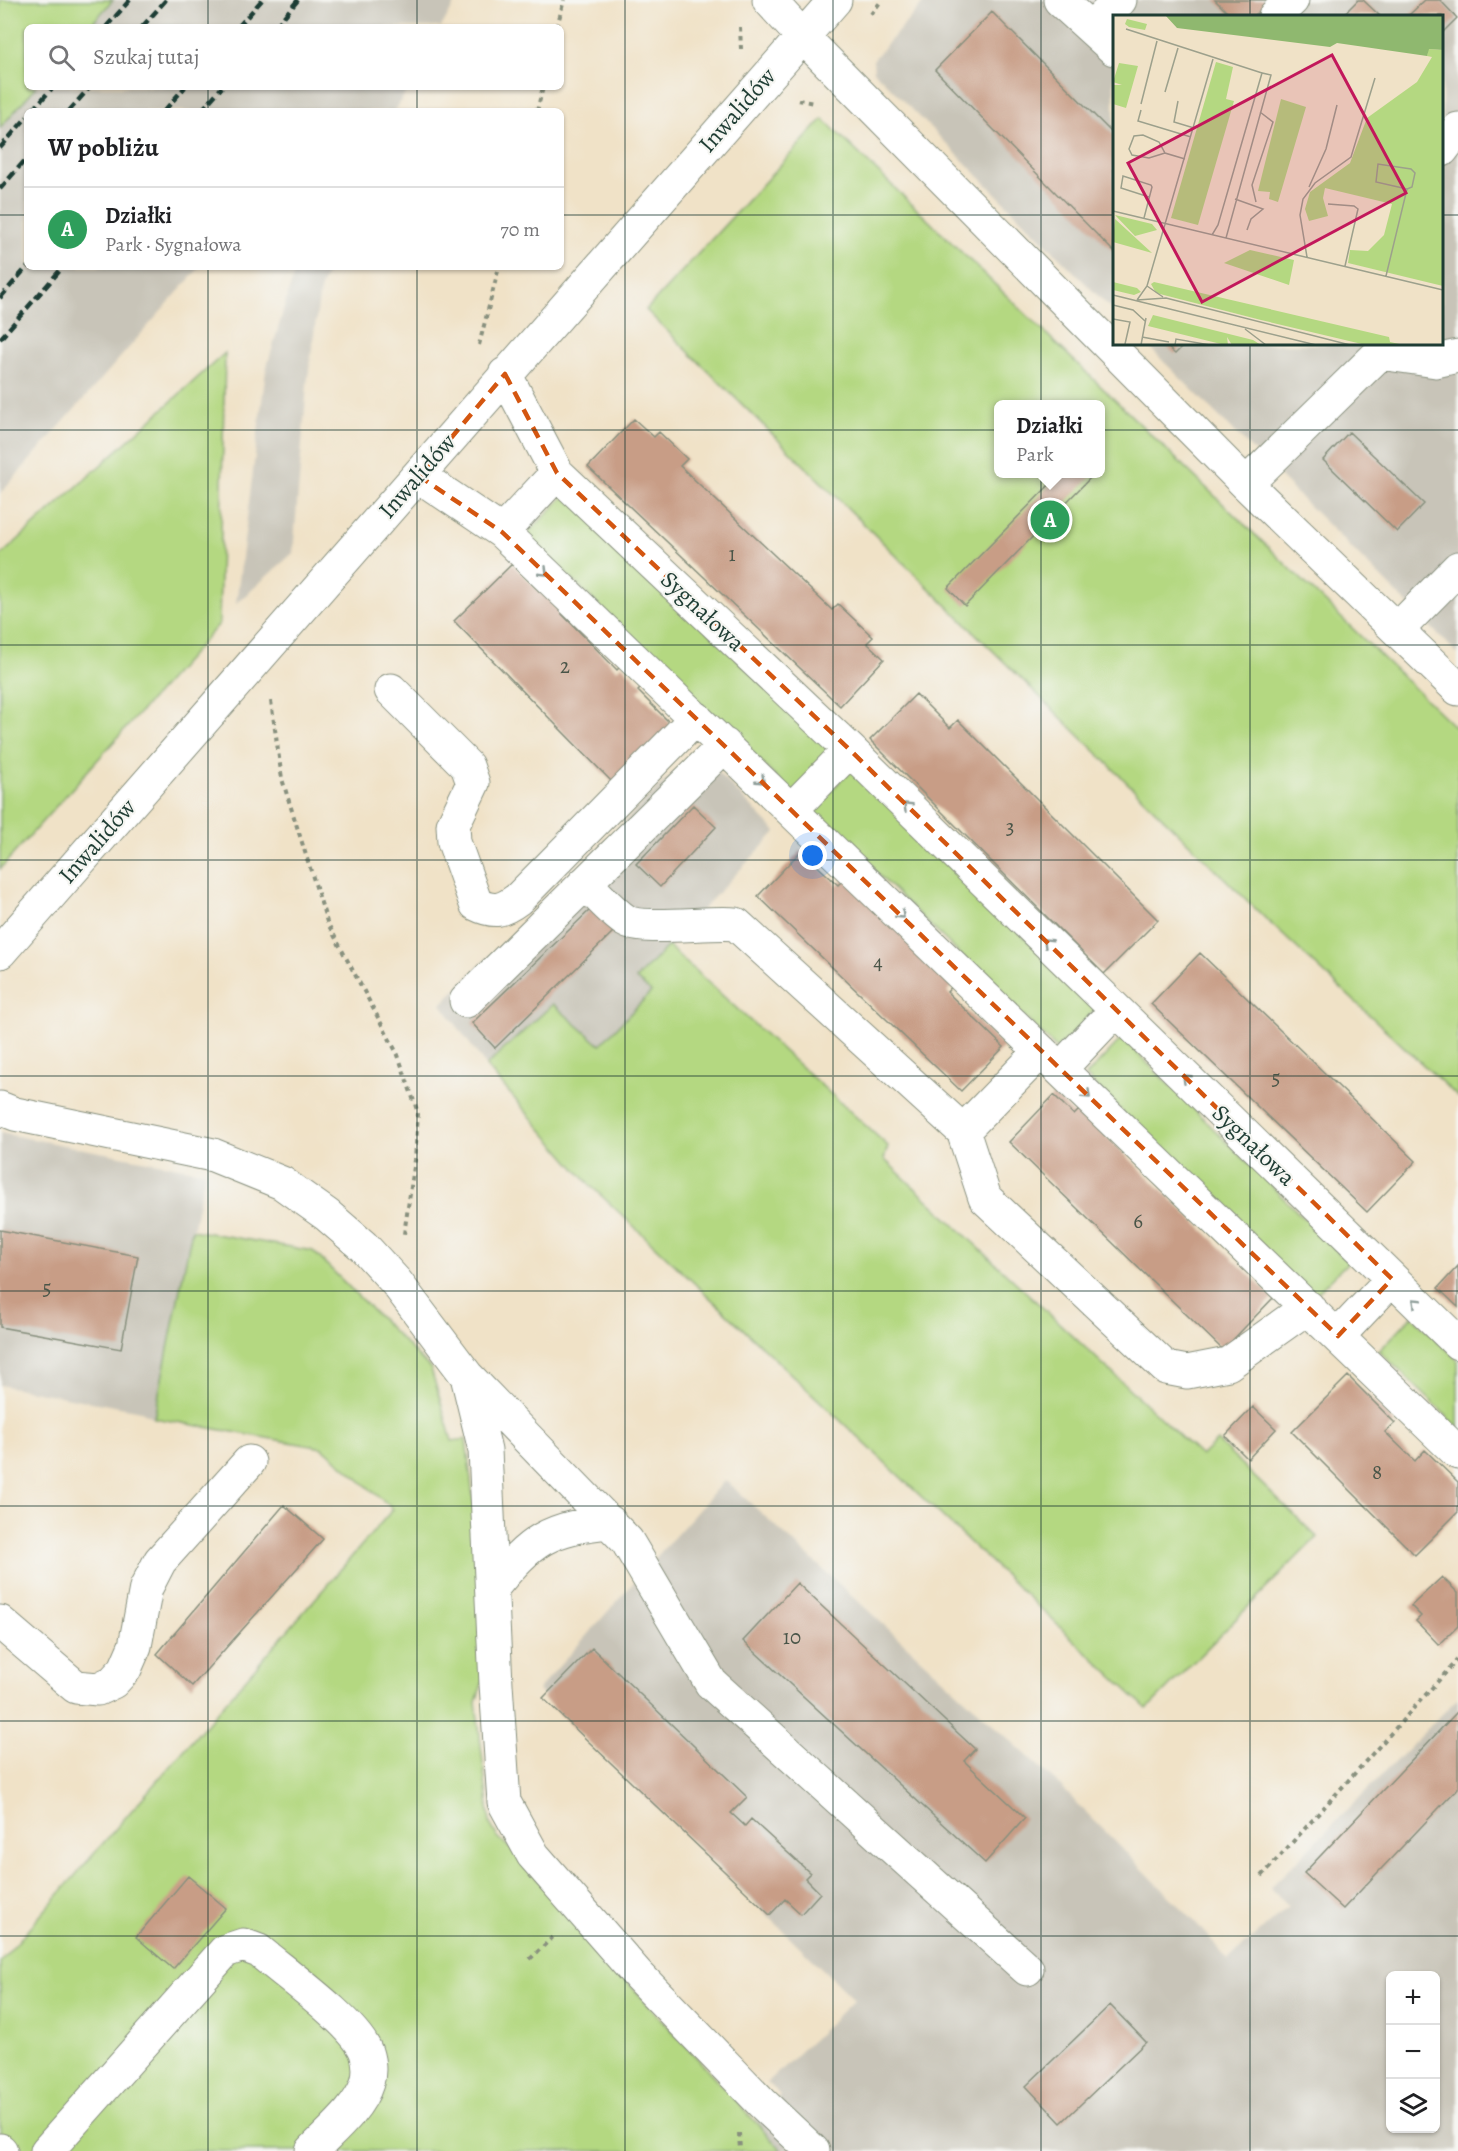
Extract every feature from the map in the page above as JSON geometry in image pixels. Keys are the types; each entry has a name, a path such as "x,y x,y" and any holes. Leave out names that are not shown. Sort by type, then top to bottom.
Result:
{"street":[{"path":"769,0 1246,484 1458,689"},
{"name":"Inwalidów","path":"0,952 834,0"},
{"path":"1060,0 1103,38 1113,16"},
{"path":"1113,15 1120,0"},
{"path":"1276,15 1292,0"},
{"path":"1443,149 1458,129"},
{"path":"1246,484 1379,348 1436,361 1458,356"},
{"name":"Sygnałowa","path":"505,374 557,473 850,750 1458,1343"},
{"path":"502,532 557,473"},
{"path":"419,476 502,532 1458,1453"},
{"path":"1396,630 1458,568"},
{"path":"391,690 467,766 473,783 453,825 454,842 476,904 489,910 502,910 518,899 696,718"},
{"path":"466,1001 725,745"},
{"path":"792,809 850,750"},
{"path":"585,883 627,922 640,926 716,921 736,924 963,1131 985,1198 1166,1368 1187,1372 1228,1364 1308,1307"},
{"path":"963,1131 1116,1010"},
{"path":"0,1108 15,1114 213,1155 282,1183 354,1239 396,1282 467,1376 627,1541 711,1683 1027,1969"},
{"path":"1338,1336 1392,1279"},
{"path":"467,1376 485,1450 504,1802 533,1855 638,1975 762,2103 813,2151"},
{"path":"0,1622 76,1687 98,1689 113,1682 126,1669 135,1646 146,1588 160,1561 249,1462"},
{"path":"493,1587 516,1559 546,1535 575,1525 610,1522"},
{"path":"47,2151 225,1951 243,1945 259,1951 351,2030 365,2050 369,2068 363,2092 312,2151"}],"path":[{"path":"558,24 564,0"},
{"path":"538,108 542,90"},
{"path":"477,355 497,270"},
{"path":"270,692 282,779 327,922 398,1055 418,1113 415,1160 396,1282"},
{"path":"1262,1876 1458,1659"}],"highlighted area":[{"path":"505,374 557,473 850,750 1392,1279 1338,1336 502,532 419,476"}],"shaded area":[{"path":"113,0 457,0 443,24 92,24"},
{"path":"926,0 1458,0 1458,654 1147,345 1443,345 1443,15 1113,15 1113,311 874,71 873,60"},
{"path":"33,90 407,90 397,108 24,108 24,270 197,270 0,494 0,128"},
{"path":"295,270 328,270 320,290 307,384 293,553 236,604 266,370"},
{"path":"696,750 776,832 636,979 651,992 600,1045 553,1004 486,1066 441,1004"},
{"path":"0,1133 205,1172 154,1418 141,1411 0,1385"},
{"path":"725,1480 1055,1781 1198,1925 1228,1960 1288,1906 1270,1888 1458,1698 1458,2151 782,2151 755,2119 781,2096 767,2083 854,2000 538,1690"}],"green space":[{"path":"0,0 113,0 92,24 24,24 24,90 33,90 0,128"},
{"path":"823,119 1458,730 1458,1097 1268,921 646,310"},
{"path":"225,353 219,624 0,869 0,556"},
{"path":"566,494 833,752 793,794 526,535"},
{"path":"852,769 1097,1008 1057,1049 812,810"},
{"path":"668,946 888,1146 884,1159 1201,1456 1217,1441 1317,1537 1147,1709 589,1184 486,1066 553,1004 600,1045 651,992 636,979"},
{"path":"1122,1038 1348,1262 1312,1298 1086,1076"},
{"path":"192,1230 313,1251 431,1369 452,1441 466,1439 483,1580 484,1678 476,1702 490,1824 497,1836 519,1857 612,1965 782,2151 0,2151 0,1962 393,1509 323,1448 154,1418"},
{"path":"1412,1316 1458,1360 1458,1427 1379,1351"}],"building":[{"path":"1215,0 1271,0 1255,15 1230,15"},
{"path":"1358,0 1363,0 1379,15 1343,15"},
{"path":"1425,0 1440,0 1457,18 1443,32 1443,15 1409,15"},
{"path":"992,12 1113,134 1113,251 935,70"},
{"path":"1165,345 1184,345 1175,354"},
{"path":"634,419 654,437 659,432 687,459 680,466 832,610 838,604 873,637 867,643 884,659 840,706 588,467"},
{"path":"1349,432 1424,504 1397,532 1323,460"},
{"path":"1056,478 1090,478 965,606 948,588"},
{"path":"512,564 540,592 545,587 567,610 562,614 617,670 622,665 643,686 638,691 672,725 613,783 454,621"},
{"path":"916,694 950,728 958,720 1158,920 1104,974 870,740"},
{"path":"693,805 716,827 660,887 636,864"},
{"path":"801,851 838,885 845,878 955,983 947,992 1004,1047 961,1091 758,896"},
{"path":"592,908 614,931 495,1048 472,1023"},
{"path":"1200,953 1416,1161 1367,1212 1151,1004"},
{"path":"1054,1095 1074,1115 1079,1110 1273,1298 1223,1350 1009,1142"},
{"path":"0,1230 138,1256 121,1349 0,1327"},
{"path":"1458,1266 1458,1307 1438,1288"},
{"path":"1348,1376 1395,1423 1385,1432 1415,1461 1425,1450 1458,1482 1458,1512 1415,1555 1292,1432"},
{"path":"1253,1407 1276,1429 1248,1459 1225,1436"},
{"path":"284,1505 323,1539 192,1686 157,1654"},
{"path":"1442,1577 1458,1593 1458,1626 1439,1645 1416,1621 1421,1616 1411,1606"},
{"path":"797,1583 975,1749 964,1761 1025,1818 985,1863 743,1641"},
{"path":"592,1648 747,1797 731,1813 745,1826 751,1819 810,1873 805,1878 820,1893 801,1914 785,1899 770,1915 543,1698"},
{"path":"1458,1711 1458,1788 1343,1909 1304,1873"},
{"path":"188,1876 226,1908 173,1969 136,1937"},
{"path":"1110,2005 1146,2042 1061,2123 1026,2086"}],"railway":[{"path":"109,24 130,0"},
{"path":"145,24 166,0"},
{"path":"241,24 262,0"},
{"path":"278,24 298,0"},
{"path":"35,108 50,90"},
{"path":"72,108 87,90"},
{"path":"167,108 182,90"},
{"path":"204,108 219,90"},
{"path":"0,148 24,120"},
{"path":"0,189 24,161"},
{"path":"0,298 24,270"},
{"path":"0,339 60,270"}],"place":[{"name":"Działki","path":"1050,520"}]}
